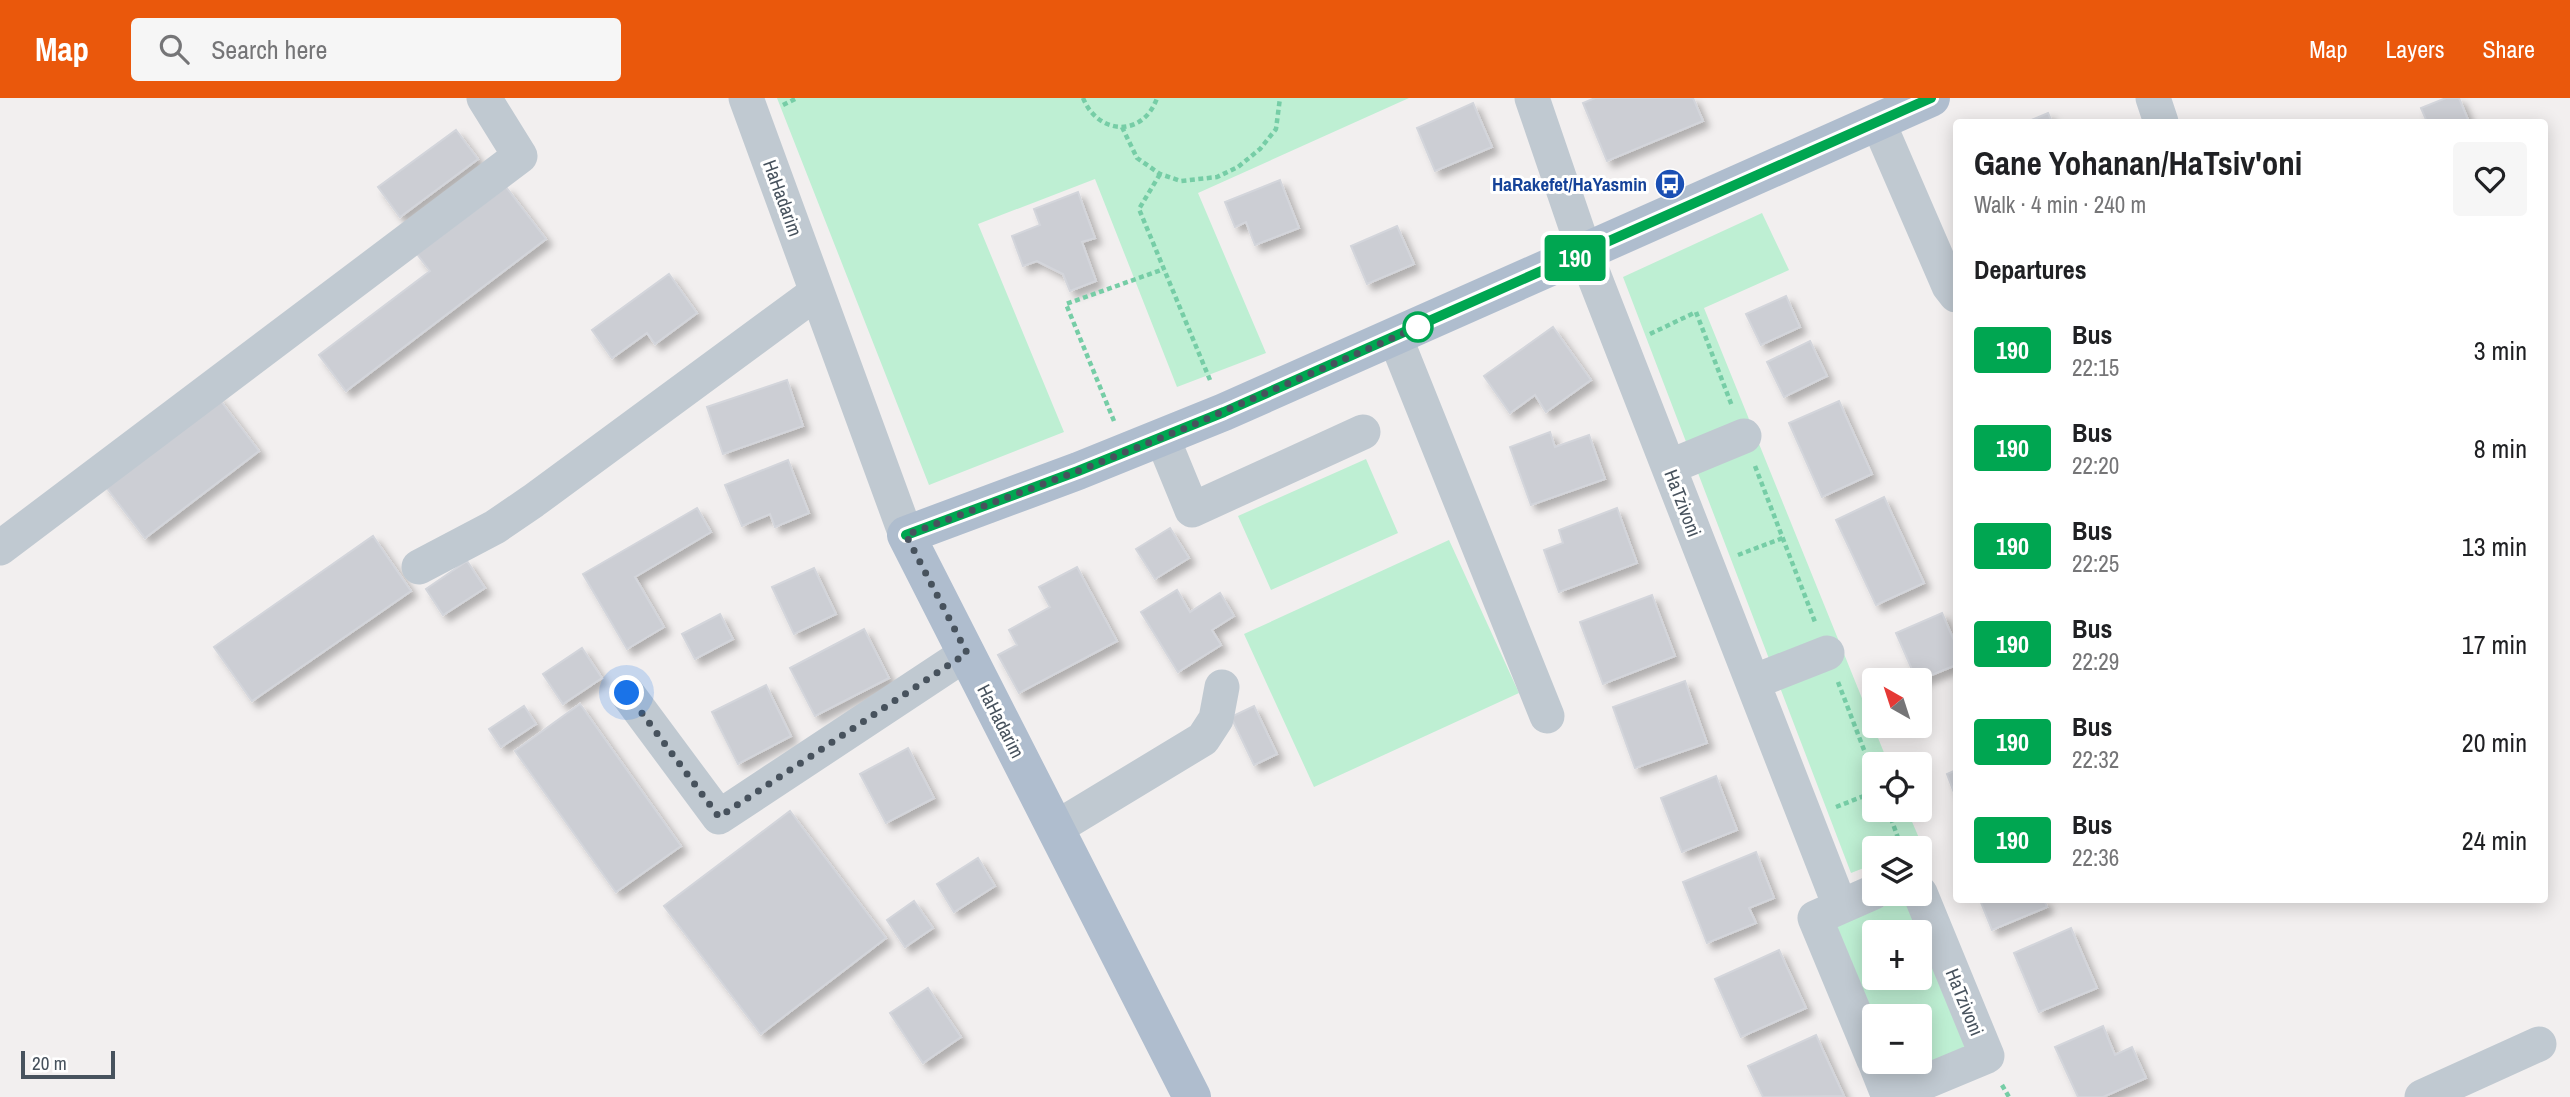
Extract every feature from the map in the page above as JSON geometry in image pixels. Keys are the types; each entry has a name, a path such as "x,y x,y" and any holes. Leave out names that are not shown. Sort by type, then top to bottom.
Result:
{"main road":[{"path":"906,535 1224,412 1931,98"},
{"name":"HaHadarim","path":"906,535 1192,1097"}],"street":[{"path":"0,548 520,156 484,98"},
{"name":"HaHadarim","path":"746,98 906,535"},
{"name":"HaTzivoni","path":"1532,98 1585,253 1840,906"},
{"path":"2154,98 2160,119"},
{"path":"1878,122 1953,291"},
{"path":"419,567 495,527 523,508 817,292"},
{"path":"1395,337 1547,716"},
{"path":"1162,437 1192,510 1363,432"},
{"path":"1669,467 1744,436"},
{"path":"627,693 719,817 967,653"},
{"path":"1753,682 1827,653"},
{"path":"1056,828 1203,739 1216,719 1222,687"},
{"name":"HaTzivoni","path":"1862,897 1815,918 1862,1030"},
{"name":"HaTzivoni","path":"1880,1074 1889,1097 1987,1056 1925,906"},
{"path":"2422,1097 2539,1044"}],"path":[{"path":"1083,98 1088,110 1097,120 1109,126 1122,127 1133,125 1145,118 1157,98"},
{"path":"1122,127 1137,158 1160,174 1181,181 1217,177 1238,167 1260,149 1276,129 1280,98"},
{"path":"1160,174 1139,209 1224,412"},
{"path":"1126,452 1066,304 1164,269"},
{"path":"1622,347 1696,312 1865,752"},
{"path":"1708,567 1783,538"},
{"path":"1806,819 1862,797"}],"green space":[{"path":"777,98 1409,98 1198,193 1266,353 1177,387 1095,179 978,224 1064,432 929,485"},
{"path":"1762,213 1789,270 1704,308 1862,698 1862,738 1878,738 1884,752 1862,752 1862,822 1912,822 1918,836 1862,836 1862,869 1851,873 1623,277"},
{"path":"1366,459 1398,533 1271,590 1238,516"},
{"path":"1449,540 1519,693 1314,787 1244,634"},
{"path":"1885,906 1907,906 1913,920 1862,920 1862,988 1836,926"},
{"path":"1932,965 1966,1048 1932,1062 1932,1004 1869,1004 1863,990 1932,990"}],"building":[{"path":"1595,98 1693,98 1703,121 1607,161 1583,103"},
{"path":"2446,98 2459,98 2468,119 2426,119 2421,108"},
{"path":"1473,103 1492,147 1435,171 1417,128"},
{"path":"2048,113 2051,119 2034,119"},
{"path":"456,130 478,159 400,217 378,187"},
{"path":"1280,180 1299,228 1255,245 1246,222 1235,227 1225,202"},
{"path":"506,187 546,239 346,391 319,355 430,271 417,254"},
{"path":"1078,192 1095,238 1082,242 1096,281 1070,291 1063,274 1037,261 1023,266 1012,236 1040,225 1034,209"},
{"path":"1397,226 1414,264 1367,284 1351,246"},
{"path":"669,274 697,313 655,344 647,333 612,358 592,330"},
{"path":"1786,296 1800,327 1761,345 1746,314"},
{"path":"1553,327 1591,380 1546,412 1535,395 1510,413 1484,376"},
{"path":"1810,341 1827,376 1784,397 1767,362"},
{"path":"787,380 803,426 723,454 707,407"},
{"path":"217,396 259,451 145,538 103,483"},
{"path":"1839,401 1872,474 1822,497 1789,423"},
{"path":"1550,432 1555,447 1589,435 1605,479 1531,505 1510,447"},
{"path":"788,460 809,513 775,527 770,514 742,526 725,485"},
{"path":"1884,497 1924,583 1876,605 1836,520"},
{"path":"697,508 711,532 635,577 664,627 627,649 583,574"},
{"path":"1617,508 1637,563 1559,592 1544,550 1563,543 1559,530"},
{"path":"1170,528 1189,558 1155,579 1136,549"},
{"path":"373,536 411,591 252,701 214,647"},
{"path":"467,561 485,588 443,615 426,589"},
{"path":"1077,567 1117,641 1019,693 998,655 1017,645 1009,630 1050,607 1039,587"},
{"path":"814,568 836,614 794,634 772,587"},
{"path":"1177,590 1190,612 1220,593 1234,616 1212,630 1221,645 1178,672 1141,612"},
{"path":"1652,595 1675,656 1603,684 1580,622"},
{"path":"1942,613 1953,638 1953,666 1932,675 1932,668 1911,668 1896,633"},
{"path":"720,614 733,639 695,659 682,634"},
{"path":"864,629 889,678 815,716 790,668"},
{"path":"582,648 602,678 563,704 543,674"},
{"path":"1685,681 1707,743 1635,768 1613,707"},
{"path":"766,685 791,736 738,764 712,712"},
{"path":"580,704 681,846 616,892 515,751"},
{"path":"524,706 536,724 501,747 489,729"},
{"path":"1254,706 1277,754 1254,765 1231,717"},
{"path":"908,748 934,798 886,823 860,774"},
{"path":"1953,771 1953,790 1947,774"},
{"path":"1716,776 1737,830 1682,852 1661,798"},
{"path":"790,811 886,938 761,1034 664,906"},
{"path":"1756,852 1774,898 1749,908 1756,923 1707,943 1683,882"},
{"path":"978,858 995,886 954,912 937,884"},
{"path":"914,901 933,928 905,947 887,920"},
{"path":"1981,903 2045,903 2047,907 1992,930"},
{"path":"2071,928 2097,988 2039,1012 2014,953"},
{"path":"1779,950 1806,1008 1741,1037 1715,979"},
{"path":"928,988 961,1037 923,1063 890,1013"},
{"path":"2103,1026 2115,1055 2132,1047 2146,1078 2103,1097 2078,1097 2055,1047"},
{"path":"1816,1035 1844,1096 1763,1097 1748,1066"}],"bus line":[{"name":"190","path":"906,535 1078,471 1224,412 1931,98"}],"place":[{"name":"HaRakefet/HaYasmin","path":"1670,184"}],"route":[{"path":"627,693 719,817 967,653 906,535 1183,429 1418,327"}]}
